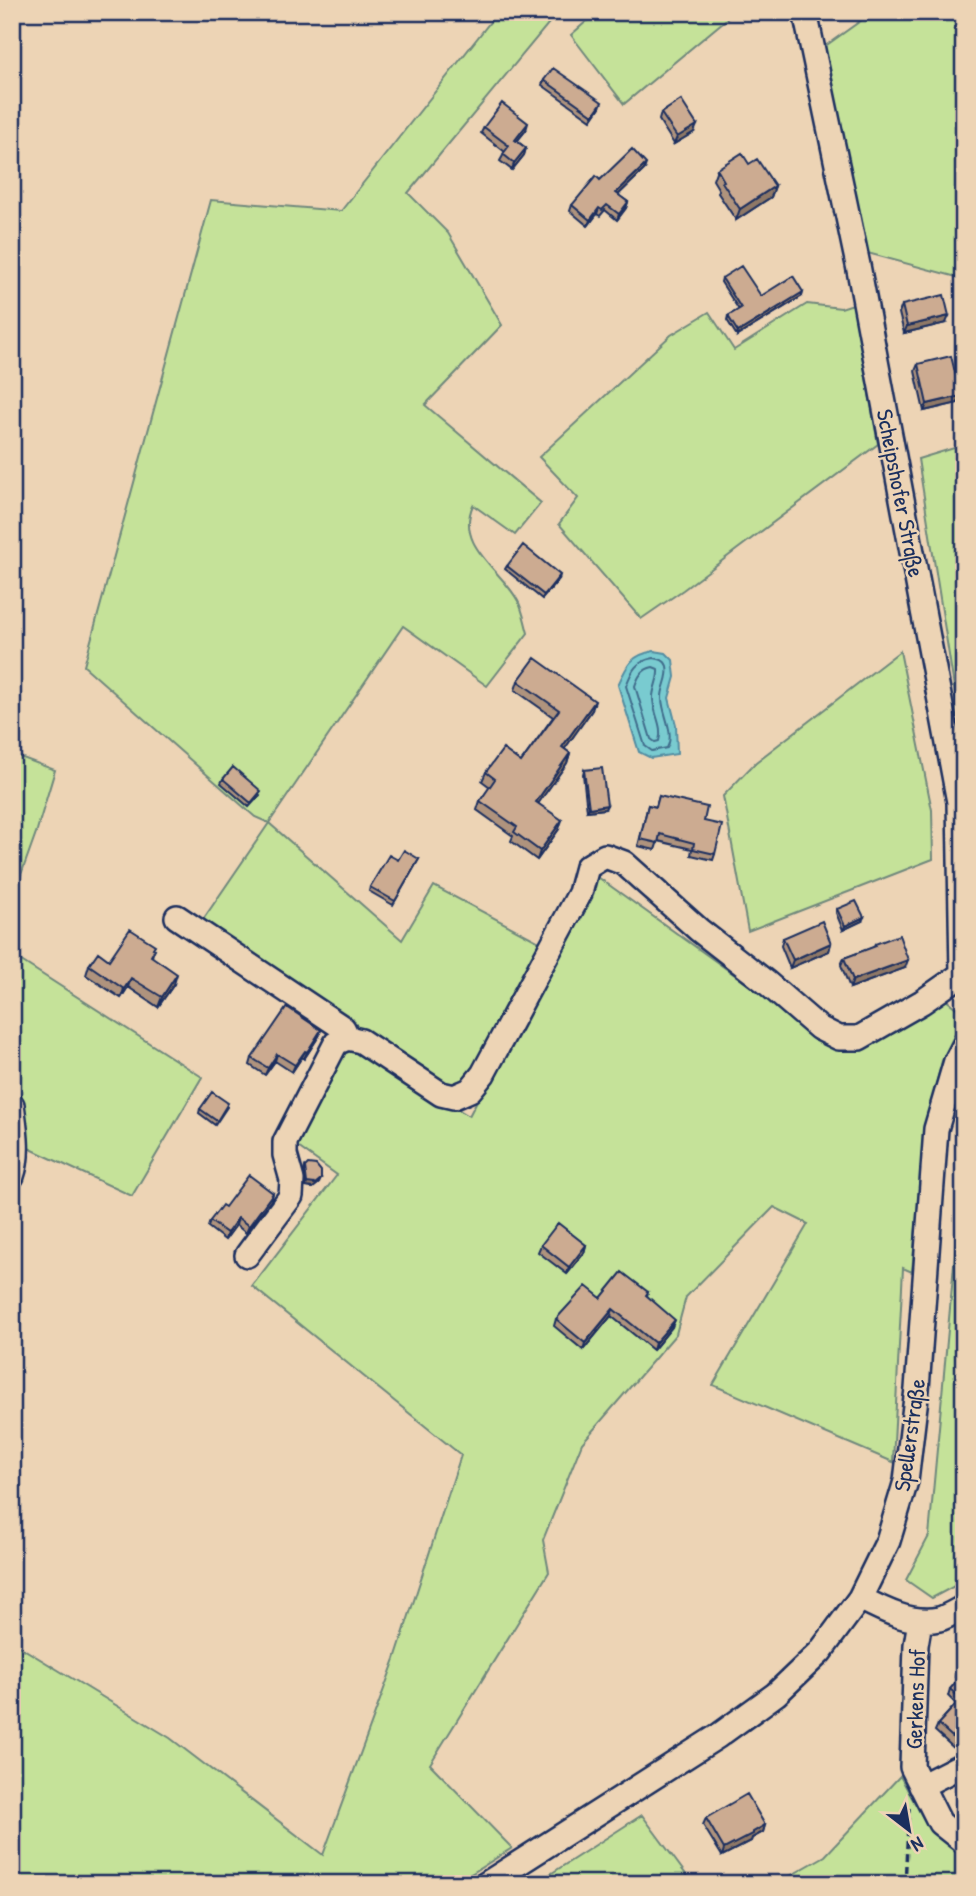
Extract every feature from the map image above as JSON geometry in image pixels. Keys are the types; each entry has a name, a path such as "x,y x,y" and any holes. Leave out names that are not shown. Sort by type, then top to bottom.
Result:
{"street":[{"name":"Scheipshofer Straße","path":"805,12 858,265 959,802 963,976"},
{"path":"247,1255 291,1196 292,1180 285,1155 285,1142 335,1043 348,1038 361,1041 441,1094 454,1097 470,1090 483,1074 580,893 587,867 605,856 624,863 699,930 820,1028 839,1038 859,1038 963,976"},
{"path":"177,917 343,1028 348,1038"},
{"name":"Spellerstraße","path":"485,1884 636,1798 776,1695 820,1652 860,1598 888,1541 906,1481 917,1389 936,1129 956,1061 964,1046"},
{"path":"12,1105 16,1166 12,1176"},
{"path":"860,1598 878,1608 920,1622 941,1619 964,1606"},
{"name":"Gerkens Hof","path":"920,1622 916,1645 912,1767 940,1823 964,1842"},
{"path":"921,1786 964,1764"}],"path":[{"path":"905,1884 910,1796 921,1786"}],"green space":[{"path":"498,12 558,12 408,193 448,233 502,325 425,405 541,503 515,535 473,505 469,520 475,545 518,601 528,633 487,686 403,626 269,823 255,817 84,666 211,200 341,211"},
{"path":"597,12 735,12 624,104 571,35"},
{"path":"873,12 964,12 964,279 860,251 824,47"},
{"path":"807,304 841,308 853,304 878,444 641,619 559,524 578,498 539,457 671,335 709,312 734,350"},
{"path":"964,445 964,750 918,459"},
{"path":"900,651 932,810 933,859 748,931 723,796 756,762"},
{"path":"12,754 55,770 12,900"},
{"path":"269,823 402,940 434,886 543,944 466,1079 443,1086 200,924"},
{"path":"595,875 830,1043 852,1050 868,1046 946,1000 964,1014 942,1061 925,1127 912,1272 903,1268 893,1462 713,1385 808,1224 774,1207 686,1297 676,1334 582,1443 543,1540 549,1572 430,1764 512,1848 455,1884 12,1884 12,1642 170,1738 323,1855 395,1659 461,1455 252,1286 337,1175 291,1142 343,1048 362,1049 469,1116"},
{"path":"12,955 202,1077 132,1196 22,1145 12,1042"},
{"path":"964,1156 964,1581 932,1598 906,1580 929,1536"},
{"path":"900,1776 927,1825 964,1849 964,1884 776,1884 825,1856"},
{"path":"642,1815 693,1884 535,1884"}],"water":[{"path":"654,651 666,653 673,660 675,677 669,698 676,725 677,754 651,758 639,752 618,685 635,658"}],"building":[{"path":"553,68 602,102 593,115 544,80"},
{"path":"681,100 697,125 677,137 661,113"},
{"path":"502,103 528,123 515,140 526,148 514,163 503,154 509,146 484,127"},
{"path":"632,149 646,164 616,193 628,202 619,214 607,205 602,210 599,208 590,220 572,205 596,176 600,180"},
{"path":"742,153 749,164 757,159 775,186 740,209 722,182 724,181 717,169"},
{"path":"741,266 761,296 793,276 803,292 738,332 728,316 741,308 722,278"},
{"path":"944,295 949,316 907,326 902,305"},
{"path":"951,356 961,396 927,404 918,364"},
{"path":"523,545 560,575 544,595 507,566"},
{"path":"535,658 595,701 562,747 570,753 536,802 562,820 540,851 514,832 517,827 480,801 495,779 486,772 503,749 521,762 559,710 518,681"},
{"path":"233,767 261,791 251,803 223,779"},
{"path":"602,768 607,805 589,808 584,770"},
{"path":"659,796 707,807 704,821 722,825 715,854 693,849 694,843 660,834 658,843 640,839 648,805 656,807"},
{"path":"404,850 419,859 395,901 370,887 389,855 398,860"},
{"path":"856,901 864,917 845,926 837,909"},
{"path":"822,921 831,943 793,960 783,938"},
{"path":"130,929 155,945 151,956 177,974 162,997 131,978 124,989 89,965 98,952 109,960"},
{"path":"899,935 908,960 853,980 844,958"},
{"path":"287,1007 321,1030 295,1065 277,1054 268,1068 252,1058"},
{"path":"212,1092 228,1103 217,1121 200,1109"},
{"path":"308,1164 316,1165 321,1171 321,1179 315,1184 307,1183 305,1167"},
{"path":"249,1175 273,1193 249,1226 238,1218 227,1233 210,1221 222,1205 225,1207"},
{"path":"558,1223 586,1245 569,1267 541,1245"},
{"path":"622,1272 648,1292 646,1295 675,1320 655,1343 613,1309 585,1343 556,1319 586,1286 601,1298"},
{"path":"964,1664 964,1738 959,1743 938,1724 961,1699 950,1689 963,1675 957,1670"},
{"path":"747,1794 765,1825 724,1849 706,1818"}]}
